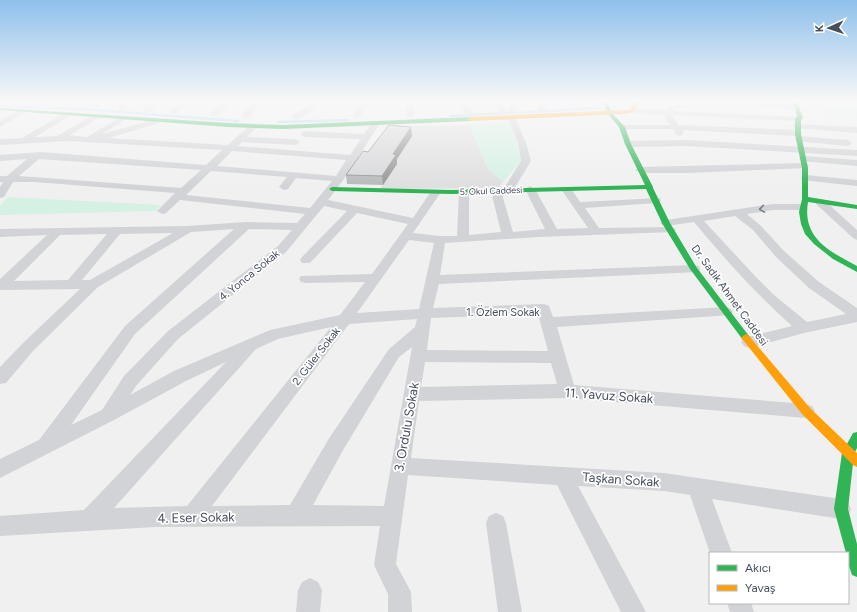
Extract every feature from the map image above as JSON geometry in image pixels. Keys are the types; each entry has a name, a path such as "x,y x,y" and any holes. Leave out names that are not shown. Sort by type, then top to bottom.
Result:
{"main road":[{"name":"Dr. Sadık Ahmet Caddesi","path":"623,130 640,170 650,187 668,226 694,269 749,342 806,411 857,461"},
{"path":"798,130 806,178 803,203 806,230 821,248 851,262 857,269"},
{"name":"5. Okul Caddesi","path":"336,184 464,193 530,189 650,187"},
{"path":"803,203 820,202 857,208"},
{"path":"857,437 848,453 841,509 857,568"}],"street":[{"path":"24,140 42,130"},
{"path":"60,139 74,130"},
{"path":"92,139 105,130"},
{"path":"0,195 5,179 37,156 126,130"},
{"path":"162,211 248,130"},
{"path":"316,134 319,130"},
{"name":"4. Yonca Sokak","path":"108,415 130,381 173,335 282,249 336,184 372,130"},
{"path":"508,190 526,161 522,143 516,130"},
{"path":"678,130 687,143"},
{"path":"807,130 857,143"},
{"path":"304,134 367,138"},
{"path":"0,142 24,140 92,139 352,158"},
{"path":"240,139 296,142"},
{"path":"628,144 687,143 857,153"},
{"path":"0,158 37,156 209,167 294,174 336,184"},
{"path":"640,170 687,170 804,163 857,163"},
{"path":"284,187 294,174"},
{"path":"806,178 857,183"},
{"path":"5,179 317,207 355,209 416,222"},
{"path":"530,189 554,233"},
{"path":"566,189 596,232"},
{"path":"496,191 508,236"},
{"name":"2. Güler Sokak","path":"191,517 345,319 407,236 436,192"},
{"path":"463,239 464,193"},
{"path":"577,205 656,200"},
{"path":"820,202 857,236"},
{"path":"407,236 440,240 596,232 668,226 696,218 803,203"},
{"path":"306,260 355,209"},
{"path":"738,212 757,228 780,254 814,285 857,316"},
{"path":"696,218 750,279 804,328"},
{"path":"2,235 57,232 188,229 246,225 300,227"},
{"path":"44,448 130,330 246,225"},
{"path":"0,378 28,347 92,284 188,229"},
{"path":"71,285 116,231"},
{"path":"2,287 57,232"},
{"name":"3. Ordulu Sokak","path":"400,612 400,592 385,564 423,322 433,280 440,240"},
{"path":"433,280 694,269"},
{"path":"306,279 375,278"},
{"path":"2,287 92,284"},
{"name":"1. Özlem Sokak","path":"0,469 108,415 180,376 275,334 345,319 423,322 544,309 548,322 726,312"},
{"path":"749,342 857,316"},
{"path":"296,515 335,446 394,353 423,322"},
{"path":"548,322 567,391"},
{"path":"88,521 253,343"},
{"path":"418,356 557,357"},
{"name":"11. Yavuz Sokak","path":"412,394 567,391 806,411"},
{"name":"Taşkan Sokak","path":"400,466 664,482 841,509"},
{"path":"562,475 634,612"},
{"path":"697,486 721,552"},
{"name":"4. Eser Sokak","path":"0,526 191,517 296,515 392,516"},
{"path":"496,523 510,612"}],"shaded area":[{"path":"385,130 471,130 488,168 503,182 498,188 380,189 397,164 364,160"}],"green space":[{"path":"471,130 511,130 517,143 521,161 503,182 488,169"},
{"path":"8,197 161,205 156,211 0,215 0,206"}],"building":[{"path":"385,130 409,130 393,154 396,155 382,176 346,175 363,151 368,152"}],"traffic: fast":[{"path":"623,130 628,144 666,223 694,269 746,338"},
{"path":"798,130 805,168 805,199"},
{"path":"332,189 451,192 650,187"},
{"path":"857,207 805,199 803,212 804,224 816,243 857,269"},
{"path":"857,437 848,453 841,509 857,570"}],"traffic: slow":[{"path":"746,338 806,411 857,461"}]}
